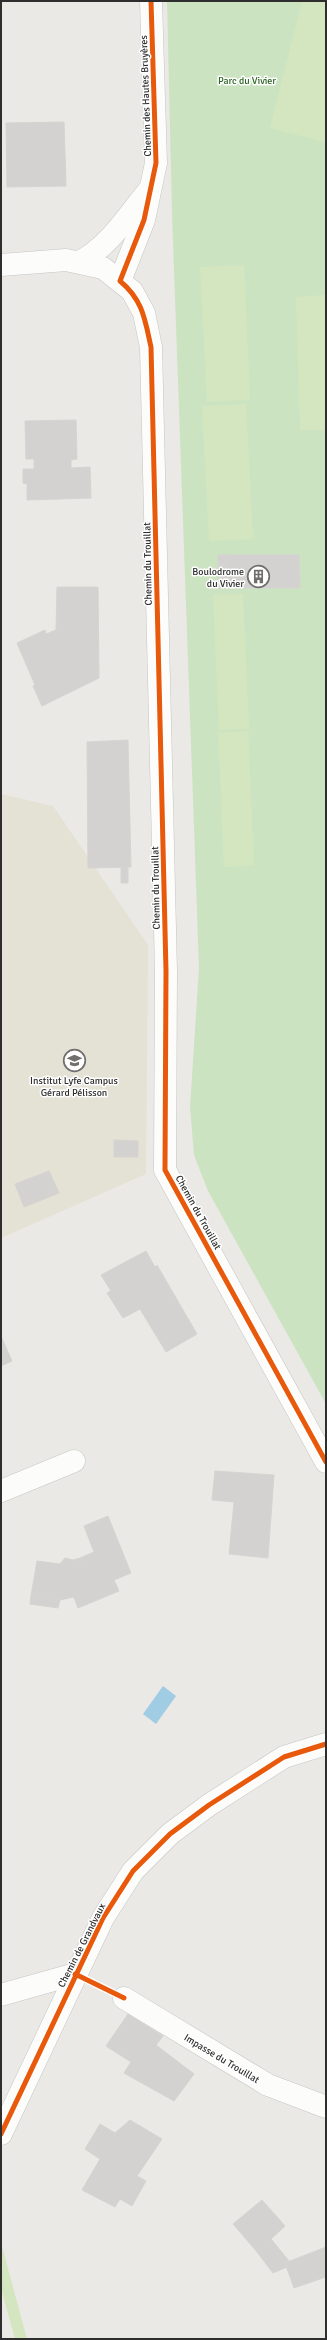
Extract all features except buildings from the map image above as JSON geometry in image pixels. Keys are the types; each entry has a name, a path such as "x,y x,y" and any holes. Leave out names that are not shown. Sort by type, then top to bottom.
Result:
{"street":[{"name":"Chemin des Hautes Bruyères","path":"120,281 144,220 156,163 151,1"},
{"path":"79,262 88,258 106,241 150,190"},
{"name":"Chemin du Trouillat","path":"1,265 66,260 102,268 132,291 144,313 151,347 166,971 165,1170 326,1462"},
{"path":"1,1491 74,1461"},
{"name":"Chemin de Grandvaux","path":"1,2134 14,2110 75,1974 103,1918 133,1871 170,1834 209,1805 284,1757 326,1744"},
{"path":"1,1995 75,1974"},
{"name":"Impasse du Trouillat","path":"124,1998 268,2086 326,2107"}],"shaded area":[{"name":"Institut Lyfe Campus Gérard Pélisson","path":"1,794 53,806 148,945 146,1174 1,1238"}],"green space":[{"name":"Parc du Vivier","path":"167,1 326,1 326,1404 208,1191 194,1155 190,1107 199,968 172,214"},
{"path":"302,1 326,1 326,142 270,128"},
{"path":"244,265 250,400 207,402 200,267"},
{"path":"326,295 326,430 300,430 296,297"},
{"path":"246,404 253,539 209,541 202,406"},
{"path":"243,594 249,729 219,730 213,595"},
{"path":"248,731 254,865 224,867 218,732"},
{"path":"1,2243 27,2339 15,2339 1,2288"}],"water":[{"path":"163,1686 176,1696 156,1724 143,1714"}],"cycle path":[{"path":"151,1 156,163 144,220 120,281 134,296 142,311 151,347 166,971 165,1170 326,1462"},
{"path":"1,2134 103,1918 133,1871 170,1834 209,1805 284,1757 326,1744"},
{"path":"75,1974 124,1998"}],"place":[{"name":"Boulodrome du Vivier","path":"259,577"},
{"name":"Institut Lyfe Campus Gérard Pélisson","path":"74,1060"}]}
